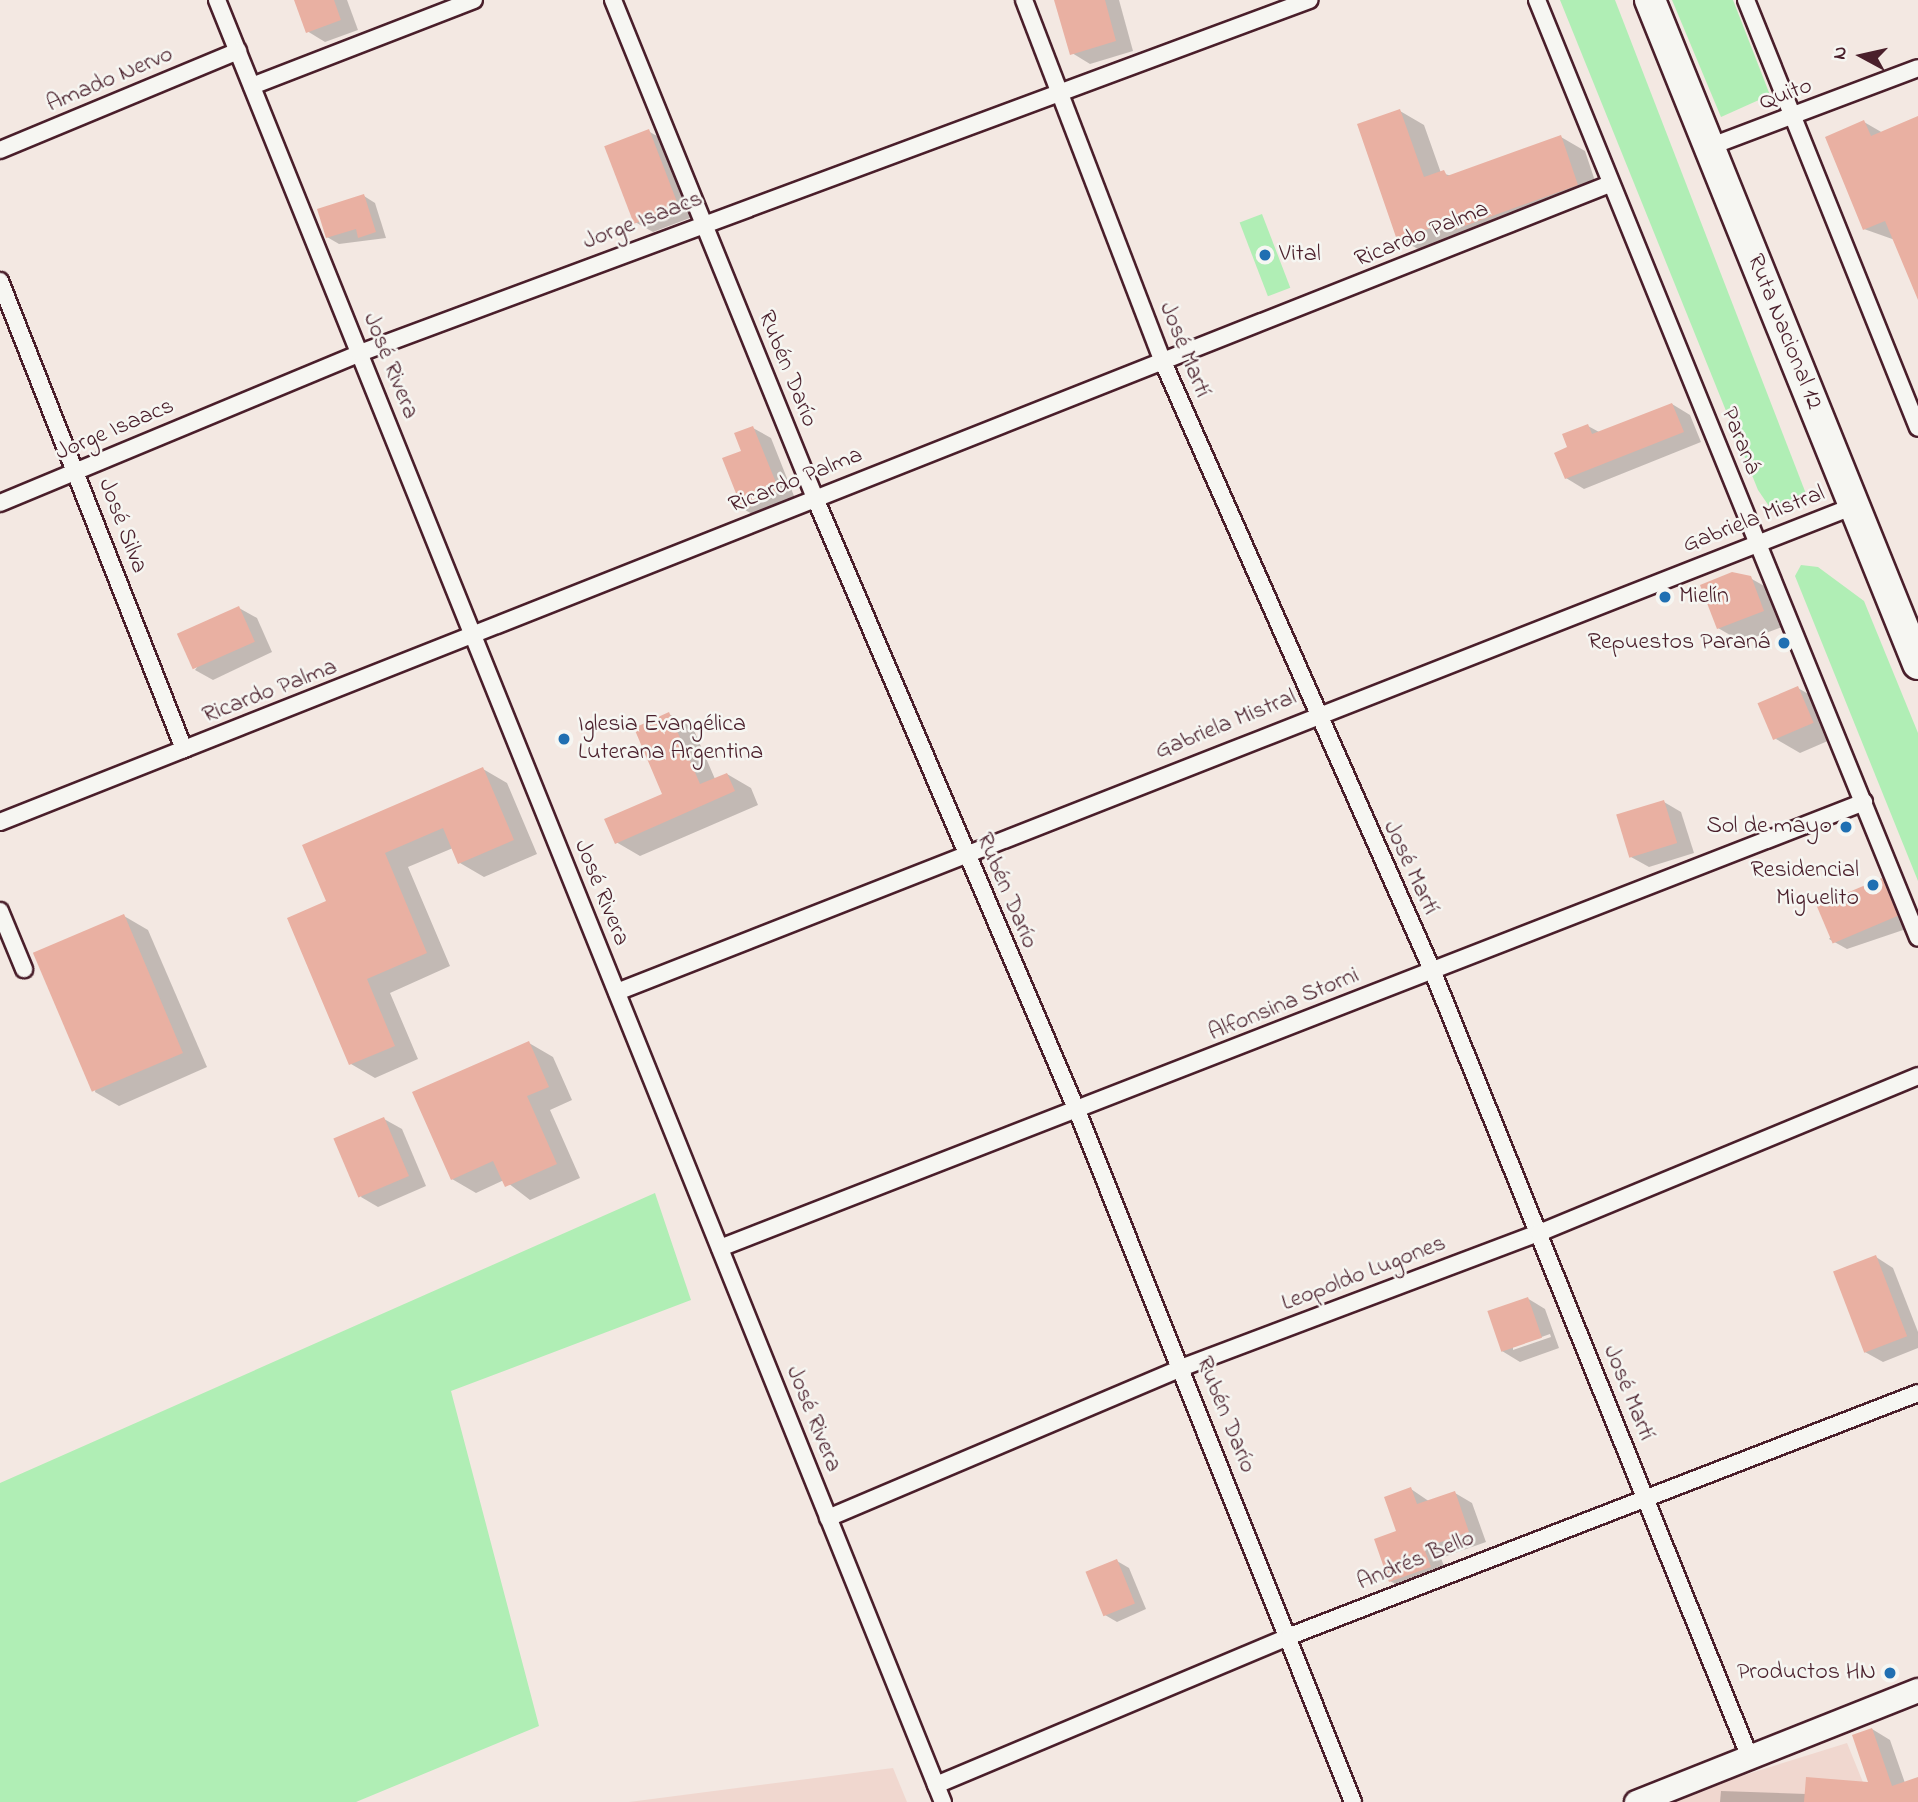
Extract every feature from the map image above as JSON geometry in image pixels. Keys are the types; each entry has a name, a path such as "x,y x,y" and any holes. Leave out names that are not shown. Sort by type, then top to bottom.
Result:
{"highway":[{"name":"Ruta Nacional 12","path":"1650,0 1918,664"}],"main road":[{"path":"1636,1802 1918,1690"}],"street":[{"name":"José Rivera","path":"217,0 943,1802"},
{"path":"252,86 474,0"},
{"name":"Rubén Darío","path":"613,0 815,498 1078,1113 1290,1636 1353,1802"},
{"name":"José Martí","path":"1024,0 1163,362 1314,715 1432,970 1750,1758"},
{"name":"Jorge Isaacs","path":"0,503 360,354 702,223 1309,0"},
{"name":"Paraná","path":"1537,0 1918,938"},
{"path":"1746,0 1797,115 1918,428"},
{"name":"Amado Nervo","path":"0,150 238,51"},
{"name":"Quito","path":"1709,147 1918,68"},
{"name":"Ricardo Palma","path":"0,822 475,638 815,498 1610,184"},
{"name":"José Silva","path":"0,281 184,749"},
{"name":"Gabriela Mistral","path":"617,992 1314,715 1854,506"},
{"name":"Alfonsina Storni","path":"720,1248 1078,1113 1432,970 1864,802"},
{"path":"0,911 24,969"},
{"name":"Leopoldo Lugones","path":"828,1518 1181,1368 1539,1233 1918,1076"},
{"name":"Andrés Bello","path":"936,1785 1290,1636 1644,1495 1918,1393"}],"shaded area":[{"path":"1847,1743 1871,1802 1665,1802 1677,1796"},
{"path":"893,1768 907,1802 629,1802"}],"green space":[{"path":"1560,0 1615,0 1808,499 1773,512 1758,490"},
{"path":"1672,0 1733,0 1770,95 1721,117"},
{"name":"Vital","path":"1262,214 1290,288 1268,296 1240,223"},
{"path":"1801,565 1818,567 1864,601 1918,733 1918,881 1795,576"},
{"path":"655,1193 691,1300 451,1391 539,1726 356,1802 0,1802 0,1483"}],"building":[{"path":"294,0 334,0 341,20 306,33"},
{"path":"1054,0 1105,0 1116,41 1070,55"},
{"path":"1400,109 1424,177 1444,170 1447,176 1561,135 1578,185 1448,232 1445,223 1397,240 1357,124"},
{"path":"1918,116 1918,300 1885,221 1863,230 1825,137 1864,120 1871,136"},
{"path":"649,129 679,206 634,224 604,146"},
{"path":"364,194 376,232 358,238 356,229 326,238 317,209"},
{"path":"1672,403 1684,432 1565,479 1554,453 1567,447 1562,434 1588,424 1592,434"},
{"path":"753,426 779,490 743,511 722,458 741,451 734,433"},
{"path":"1732,572 1751,576 1764,611 1717,629 1700,585"},
{"path":"239,606 255,642 193,669 177,634"},
{"path":"1798,686 1814,723 1773,740 1757,703"},
{"path":"669,712 700,784 727,773 735,791 615,844 604,819 662,794 634,728"},
{"path":"483,767 514,840 458,864 443,828 385,853 427,953 367,979 395,1046 349,1065 287,918 326,901 302,845"},
{"path":"1664,800 1677,843 1629,858 1616,815"},
{"path":"1882,878 1898,916 1833,943 1817,906"},
{"path":"124,914 183,1053 92,1092 33,953"},
{"path":"529,1041 549,1087 527,1096 557,1164 505,1187 493,1161 451,1180 412,1092"},
{"path":"384,1117 409,1176 358,1197 333,1138"},
{"path":"1876,1255 1907,1336 1864,1353 1833,1271"},
{"path":"1528,1297 1542,1338 1501,1352 1487,1311"},
{"path":"1411,1487 1417,1504 1455,1491 1469,1532 1424,1548 1431,1567 1389,1582 1374,1539 1396,1531 1384,1497"},
{"path":"1117,1559 1135,1604 1103,1616 1085,1572"},
{"path":"1872,1728 1892,1786 1918,1777 1918,1802 1804,1802 1806,1777 1868,1782 1852,1735"}],"place":[{"name":"Vital","path":"1265,255"},
{"name":"Mielín","path":"1665,597"},
{"name":"Repuestos Paraná","path":"1784,643"},
{"name":"Iglesia Evangélica Luterana Argentina","path":"564,739"},
{"name":"Sol de mayo","path":"1846,827"},
{"name":"Residencial Miguelito","path":"1873,885"},
{"name":"Productos HN","path":"1890,1673"}]}
